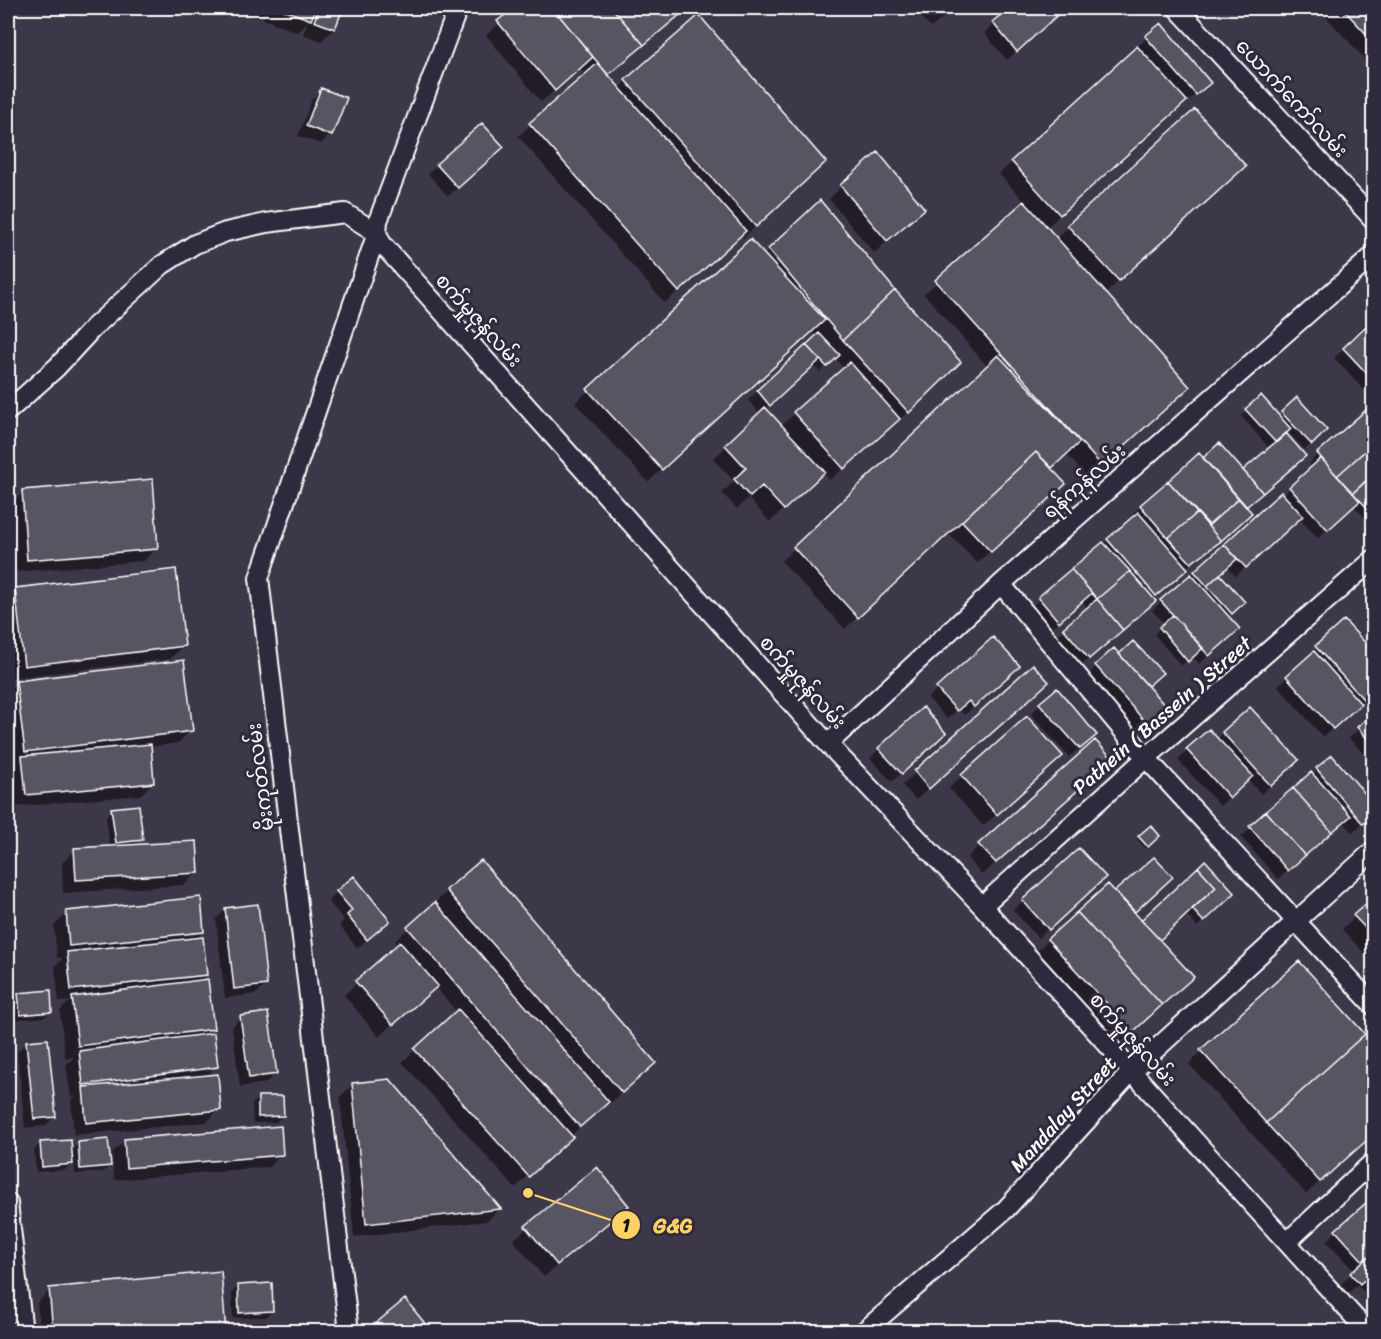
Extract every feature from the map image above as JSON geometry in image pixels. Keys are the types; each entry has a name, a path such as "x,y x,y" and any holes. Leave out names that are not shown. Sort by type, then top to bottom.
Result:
{"street":[{"path":"8,411 57,367 93,328 162,264 195,244 226,232 266,223 345,213 377,233 378,221 458,8"},
{"name":"ယောက်ကော်လမ်း","path":"1177,8 1374,220"},
{"name":"စက်မှုဇုန်လမ်း","path":"377,233 382,244 398,264 828,744 982,906 1368,1332"},
{"name":"မိုးကုတ်လမ်း","path":"349,1332 259,578 377,233"},
{"name":"ရန်ကုန်လမ်း","path":"828,744 1001,584 1374,255"},
{"name":"Pathein ( Bassein ) Street","path":"982,906 1146,758 1374,559"},
{"path":"1001,584 1146,758 1374,1006"},
{"name":"Mandalay Street","path":"862,1332 1006,1209 1132,1071 1374,850"},
{"path":"1287,1242 1374,1161"},
{"path":"8,1203 23,1332"}],"shaded area":[{"path":"8,8 1373,8 1373,1331 8,1331"}],"building":[{"path":"279,8 316,8 311,20"},
{"path":"320,8 343,8 335,29 314,21"},
{"path":"514,8 553,8 593,57 555,91 497,21"},
{"path":"553,8 612,8 644,45 608,75"},
{"path":"612,8 688,8 644,45"},
{"path":"1009,8 1065,8 1017,52 992,22"},
{"path":"1342,8 1374,8 1374,42"},
{"path":"699,15 826,162 756,227 625,80"},
{"path":"1161,23 1211,83 1196,95 1145,36"},
{"path":"1137,46 1187,101 1060,215 1011,161"},
{"path":"598,63 746,231 679,292 529,123"},
{"path":"321,88 347,98 332,136 306,126"},
{"path":"1195,109 1246,166 1119,281 1067,225"},
{"path":"482,123 504,147 458,188 436,164"},
{"path":"878,152 925,209 887,241 840,185"},
{"path":"820,200 895,290 843,340 768,249"},
{"path":"1024,201 1190,387 1102,466 935,280"},
{"path":"750,239 825,320 662,470 587,389"},
{"path":"895,290 961,362 909,413 843,340"},
{"path":"1367,325 1374,332 1374,381 1343,348"},
{"path":"819,333 840,355 827,367 806,345"},
{"path":"806,345 820,360 770,406 757,390"},
{"path":"998,355 1080,442 1052,468 1036,452 858,618 793,547"},
{"path":"850,362 900,419 844,469 793,412"},
{"path":"1261,395 1291,429 1276,443 1245,409"},
{"path":"1297,397 1327,430 1312,445 1281,412"},
{"path":"1374,403 1374,443 1337,476 1317,453"},
{"path":"765,407 825,472 784,510 762,486 750,497 734,479 746,468 725,445"},
{"path":"1286,433 1306,456 1263,493 1243,470"},
{"path":"1219,443 1263,493 1246,507 1203,458"},
{"path":"1374,443 1374,474 1353,493 1337,476"},
{"path":"1036,452 1066,484 991,552 962,521"},
{"path":"1199,453 1239,498 1209,525 1168,481"},
{"path":"1321,458 1360,501 1328,530 1289,487"},
{"path":"1374,475 1374,515 1353,493"},
{"path":"153,479 158,549 27,560 22,490"},
{"path":"1168,481 1197,513 1168,538 1140,505"},
{"path":"1281,492 1303,516 1246,568 1224,544"},
{"path":"1239,498 1252,513 1221,541 1208,526"},
{"path":"1138,512 1188,569 1156,596 1107,539"},
{"path":"1197,513 1221,541 1191,563 1168,538"},
{"path":"1103,542 1130,571 1097,599 1071,569"},
{"path":"1224,544 1237,559 1207,586 1194,571"},
{"path":"176,569 185,646 24,666 15,588"},
{"path":"1071,569 1092,593 1059,622 1038,597"},
{"path":"1130,571 1156,601 1123,630 1097,599"},
{"path":"1191,574 1240,629 1209,656 1160,600"},
{"path":"1220,574 1245,602 1232,614 1207,586"},
{"path":"1097,599 1123,630 1089,659 1063,628"},
{"path":"1173,615 1203,648 1188,662 1159,627"},
{"path":"1344,620 1374,652 1374,692 1364,700 1315,646"},
{"path":"993,637 1020,666 974,707 969,701 957,711 936,688"},
{"path":"1133,641 1163,673 1148,686 1119,654"},
{"path":"1114,648 1167,708 1148,725 1095,665"},
{"path":"1314,651 1361,704 1333,729 1286,676"},
{"path":"184,660 193,731 25,752 16,681"},
{"path":"1033,664 1049,682 929,789 914,771"},
{"path":"1057,688 1097,735 1080,749 1039,703"},
{"path":"923,707 946,733 902,774 878,748"},
{"path":"1250,707 1299,760 1271,786 1222,732"},
{"path":"1374,714 1374,746 1357,727"},
{"path":"1027,716 1063,756 997,815 961,775"},
{"path":"1209,729 1253,776 1230,798 1186,749"},
{"path":"1095,740 1113,759 996,863 978,844"},
{"path":"151,744 154,783 26,795 22,756"},
{"path":"1332,755 1374,804 1374,815 1363,824 1316,768"},
{"path":"1311,772 1351,816 1332,832 1293,788"},
{"path":"1293,788 1332,832 1305,856 1266,811"},
{"path":"139,805 143,840 116,843 111,808"},
{"path":"1266,811 1305,856 1288,871 1249,826"},
{"path":"1151,825 1160,836 1148,847 1138,836"},
{"path":"197,841 199,873 76,880 74,848"},
{"path":"1079,848 1106,877 1049,930 1022,900"},
{"path":"1154,857 1173,877 1135,912 1115,891"},
{"path":"481,860 656,1063 622,1093 446,890"},
{"path":"1205,860 1235,893 1204,922 1192,909 1216,887 1198,867"},
{"path":"1198,867 1216,887 1160,940 1141,920"},
{"path":"354,876 390,921 367,940 347,915 352,910 336,891"},
{"path":"1108,884 1194,977 1162,1005 1077,912"},
{"path":"201,897 204,932 69,946 66,911"},
{"path":"1374,897 1374,937 1353,915"},
{"path":"435,902 609,1102 580,1127 407,927"},
{"path":"258,904 267,985 234,989 225,908"},
{"path":"1077,912 1162,1005 1133,1032 1047,939"},
{"path":"203,937 207,975 71,990 67,952"},
{"path":"400,942 438,986 393,1025 355,981"},
{"path":"1299,961 1365,1034 1266,1123 1200,1050"},
{"path":"208,979 214,1029 78,1046 72,997"},
{"path":"51,990 52,1012 20,1015 18,993"},
{"path":"458,1009 573,1137 529,1177 414,1049"},
{"path":"268,1012 277,1074 249,1078 240,1016"},
{"path":"214,1033 218,1067 83,1085 79,1051"},
{"path":"1365,1034 1374,1043 1374,1134 1320,1182 1266,1123"},
{"path":"48,1039 56,1117 34,1119 26,1041"},
{"path":"218,1074 221,1110 86,1123 83,1087"},
{"path":"390,1079 501,1209 366,1224 352,1083"},
{"path":"258,1096 283,1096 284,1116 258,1117"},
{"path":"281,1126 283,1155 126,1168 124,1139"},
{"path":"108,1139 111,1166 80,1169 78,1142"},
{"path":"71,1140 73,1164 42,1167 40,1142"},
{"path":"597,1167 629,1206 557,1265 525,1226"},
{"path":"1374,1196 1374,1251 1363,1261 1335,1230"},
{"path":"1374,1251 1374,1276 1371,1274 1360,1284 1350,1273"},
{"path":"221,1271 226,1332 53,1332 49,1288"},
{"path":"272,1283 273,1311 239,1313 238,1285"},
{"path":"405,1299 432,1332 383,1332 376,1323"}],"place":[{"name":"G&G","path":"528,1193"}]}
